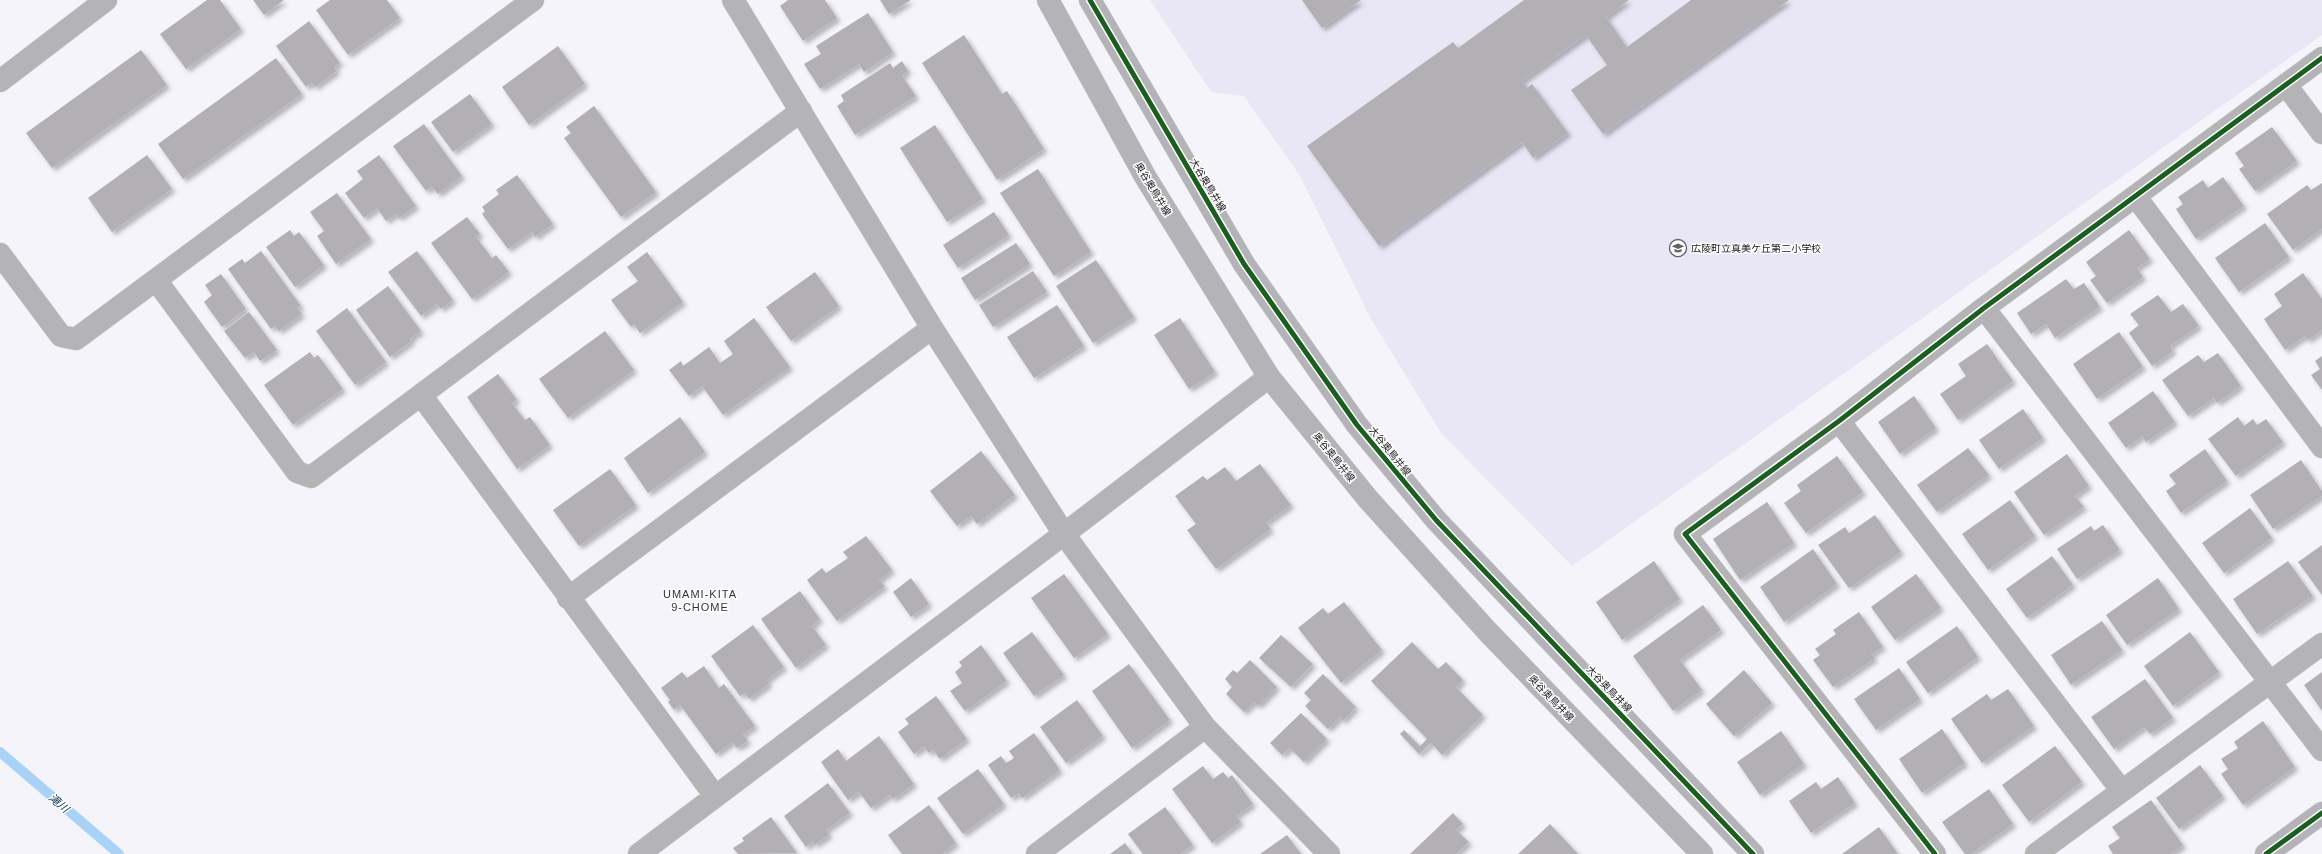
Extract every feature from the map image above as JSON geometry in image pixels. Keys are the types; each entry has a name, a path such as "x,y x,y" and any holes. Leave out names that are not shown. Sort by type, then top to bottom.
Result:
{"street":[{"path":"0,81 106,0"},
{"path":"0,254 61,336 76,338 533,0"},
{"path":"733,0 932,328 1064,534 1205,727 1329,854"},
{"name":"奥谷奥鳥井線","path":"1048,0 1146,178 1269,377 1368,498 1488,632 1702,854"},
{"name":"大谷奥鳥井線","path":"1090,0 1244,264 1357,425 1436,520 1753,854"},
{"path":"1935,854 1685,534 1839,421 1984,308 2322,58"},
{"path":"2286,85 2322,133"},
{"path":"156,280 297,472 311,477 801,111"},
{"path":"2136,197 2322,447"},
{"path":"1984,308 2270,684 2322,750"},
{"path":"568,598 932,328"},
{"path":"639,854 1064,534 1269,377"},
{"path":"421,395 568,598 715,796"},
{"path":"1839,421 2122,791"},
{"path":"2036,854 2270,684 2322,644"},
{"path":"1037,854 1205,727"},
{"path":"2266,854 2322,813"}],"shaded area":[{"name":"広陵町立真美ケ丘第二小学校","path":"1150,0 2322,0 2322,35 1572,566 1441,433 1371,319 1300,176 1244,96 1211,92"}],"building":[{"path":"207,0 220,0 241,29 186,69 160,34"},
{"path":"253,0 284,0 264,15"},
{"path":"330,0 387,0 400,18 348,55 316,10"},
{"path":"788,0 825,0 837,18 803,41 780,6"},
{"path":"880,0 911,0 889,14"},
{"path":"1302,0 1361,0 1322,28"},
{"path":"1524,0 1629,0 1606,17 1627,47 1691,0 1789,0 1603,134 1571,90 1607,65 1586,35 1522,81 1527,88 1532,84 1568,133 1533,158 1522,142 1379,246 1307,146 1453,42 1458,48"},
{"path":"868,13 893,52 864,72 859,64 820,89 804,64 821,54 816,46"},
{"path":"309,21 340,63 334,67 337,71 315,87 312,83 306,87 276,46"},
{"path":"964,35 1002,94 1007,91 1044,149 997,180 922,63"},
{"path":"558,46 585,84 529,125 502,87"},
{"path":"141,50 167,85 52,168 26,133"},
{"path":"276,58 302,94 183,179 158,144"},
{"path":"902,61 908,71 902,76 916,96 855,135 837,106 844,101 841,95 890,63 893,68"},
{"path":"470,94 492,124 453,152 431,122"},
{"path":"594,106 656,192 621,217 564,138 571,133 566,127"},
{"path":"424,124 462,176 438,194 432,187 426,191 393,146"},
{"path":"935,125 983,199 947,222 900,148"},
{"path":"2272,127 2297,161 2255,191 2239,169 2244,166 2235,153"},
{"path":"147,155 172,189 112,232 88,198"},
{"path":"379,155 416,206 399,218 396,214 386,221 377,208 364,218 345,193 363,179 357,171"},
{"path":"1038,169 1091,252 1054,276 1000,193"},
{"path":"517,175 553,224 535,237 532,232 508,249 482,214 485,211 482,207 499,194 496,190"},
{"path":"2223,177 2244,206 2196,239 2176,209 2183,204 2178,197 2203,180 2208,188"},
{"path":"2322,183 2322,229 2293,250 2267,214 2307,185 2311,190"},
{"path":"337,193 371,239 336,264 317,236 324,231 310,212"},
{"path":"994,212 1009,235 958,268 943,245"},
{"path":"467,217 480,234 476,237 492,258 496,255 509,272 472,299 431,243"},
{"path":"2265,223 2289,257 2239,292 2215,258"},
{"path":"290,230 294,236 299,232 324,265 295,287 266,247"},
{"path":"2129,230 2150,259 2137,268 2143,277 2107,303 2090,280 2096,276 2086,262"},
{"path":"1016,243 1030,264 975,300 961,278"},
{"path":"261,251 301,306 297,308 302,314 279,331 275,326 271,329 228,269 242,259 245,263"},
{"path":"417,251 453,300 441,309 437,304 421,316 388,272"},
{"path":"647,252 683,302 640,333 634,324 631,327 611,300 638,281 627,267"},
{"path":"1096,260 1134,317 1093,343 1056,286"},
{"path":"1033,271 1047,292 993,327 979,305"},
{"path":"815,272 839,306 791,341 766,307"},
{"path":"2303,273 2322,299 2322,330 2308,340 2305,336 2285,350 2264,319 2282,306 2274,294"},
{"path":"221,274 246,309 222,327 204,302 212,295 205,285"},
{"path":"2066,279 2074,289 2084,283 2100,307 2055,338 2046,324 2031,334 2017,313"},
{"path":"388,286 421,331 410,339 412,341 390,357 356,310"},
{"path":"2158,295 2171,312 2183,304 2199,326 2170,346 2173,351 2152,366 2129,333 2139,325 2130,314"},
{"path":"1057,305 1084,346 1034,378 1007,337"},
{"path":"347,308 386,362 355,385 316,331"},
{"path":"249,312 277,350 260,361 254,352 245,358 224,331"},
{"path":"754,318 790,367 723,415 702,386 689,396 669,370 681,361 683,366 709,347 720,363 733,354 724,341"},
{"path":"1180,318 1215,372 1189,389 1154,335"},
{"path":"605,331 634,370 568,418 539,379"},
{"path":"2119,332 2143,367 2097,399 2073,364"},
{"path":"1987,344 2013,381 1958,420 1940,394 1966,376 1958,364"},
{"path":"310,352 314,358 318,355 343,389 293,425 264,385"},
{"path":"2218,353 2241,386 2217,403 2214,398 2188,416 2162,380 2198,355 2204,362"},
{"path":"2322,356 2322,390 2311,375 2320,369 2315,361"},
{"path":"498,374 517,400 512,403 525,420 530,417 550,445 517,469 467,397"},
{"path":"2153,391 2175,422 2146,442 2142,436 2126,448 2108,423"},
{"path":"1914,396 1936,428 1900,454 1878,422"},
{"path":"2023,409 2043,438 1999,469 1979,440"},
{"path":"680,417 705,452 648,493 624,458"},
{"path":"2238,417 2244,426 2253,419 2257,425 2266,419 2283,442 2236,476 2208,439"},
{"path":"1968,448 1989,475 1937,512 1917,485"},
{"path":"2205,449 2227,481 2181,513 2166,491 2176,484 2169,475"},
{"path":"981,451 1015,495 977,524 971,516 957,526 930,491"},
{"path":"2067,454 2089,486 2075,496 2084,507 2044,535 2014,492"},
{"path":"1837,456 1863,492 1806,533 1784,503 1801,491 1797,485"},
{"path":"2301,460 2322,491 2322,496 2273,529 2250,495"},
{"path":"1260,464 1291,505 1266,523 1271,529 1216,569 1187,530 1196,524 1175,496 1203,476 1207,480 1225,467 1236,481"},
{"path":"610,469 636,505 579,546 553,510"},
{"path":"2010,500 2035,536 1988,570 1962,534"},
{"path":"1767,502 1794,543 1740,580 1713,539"},
{"path":"2250,508 2272,538 2224,573 2202,543"},
{"path":"1875,515 1901,552 1849,588 1818,545 1845,527 1849,533"},
{"path":"2103,525 2120,550 2077,579 2057,549 2091,526 2094,531"},
{"path":"866,536 892,570 879,580 885,586 837,621 807,580 822,568 826,573 848,558 843,552"},
{"path":"2322,545 2322,595 2298,562"},
{"path":"1813,549 1837,584 1784,622 1760,587"},
{"path":"2052,556 2073,585 2027,618 2006,589"},
{"path":"1654,561 1680,599 1622,640 1596,602"},
{"path":"2288,561 2313,596 2257,634 2233,599"},
{"path":"1064,574 1108,634 1074,658 1031,598"},
{"path":"1916,574 1941,608 1895,640 1871,607"},
{"path":"911,578 929,604 911,617 893,592"},
{"path":"2158,578 2179,609 2127,645 2106,615"},
{"path":"800,591 820,619 812,626 826,645 796,668 761,619"},
{"path":"1344,602 1382,650 1341,683 1298,628 1323,608 1328,614"},
{"path":"1703,605 1721,630 1680,660 1702,690 1673,711 1633,656"},
{"path":"1859,612 1883,647 1871,654 1875,658 1833,687 1813,660 1820,655 1815,649 1836,634 1833,630"},
{"path":"2102,621 2122,650 2071,685 2051,655"},
{"path":"753,625 784,667 767,680 769,684 749,699 745,693 740,696 711,656"},
{"path":"1957,626 1978,657 1928,693 1906,662"},
{"path":"1032,632 1064,675 1034,696 1003,653"},
{"path":"2190,632 2219,672 2173,706 2144,666"},
{"path":"1281,635 1313,664 1291,687 1259,658"},
{"path":"1412,642 1438,669 1446,662 1463,680 1456,687 1483,715 1442,755 1431,743 1419,754 1400,734 1404,730 1420,746 1427,739 1371,681"},
{"path":"981,645 1007,681 965,711 950,691 962,683 955,672 962,666 959,662"},
{"path":"1250,660 1277,687 1258,706 1254,702 1244,712 1226,694 1232,687 1225,679 1233,670 1237,673"},
{"path":"1129,664 1170,720 1132,748 1092,691"},
{"path":"704,666 719,688 724,684 755,726 743,734 748,741 737,748 732,742 716,754 680,705 674,710 668,702 670,700 661,688 682,672 687,678"},
{"path":"1899,668 1920,699 1876,730 1854,699"},
{"path":"1744,670 1772,703 1734,736 1706,704"},
{"path":"2322,672 2322,711 2304,685"},
{"path":"1323,674 1356,707 1343,721 1340,717 1328,729 1305,706 1311,700 1304,693"},
{"path":"2145,679 2173,718 2150,734 2144,727 2114,749 2091,717"},
{"path":"2008,689 2034,726 1982,763 1951,719 1987,694 1991,700"},
{"path":"936,696 967,739 940,759 933,750 929,753 924,747 914,754 898,732 909,724 905,719"},
{"path":"1077,700 1103,736 1066,763 1040,727"},
{"path":"1301,713 1327,739 1304,762 1290,748 1282,755 1270,743"},
{"path":"2263,721 2295,767 2243,805 2221,774 2228,769 2221,759 2238,748 2234,742"},
{"path":"1942,729 1965,763 1922,793 1899,759"},
{"path":"1781,731 1804,764 1760,795 1737,762"},
{"path":"1034,733 1060,770 1022,798 1019,793 1011,798 988,765 1001,756 1006,763 1014,758 1009,751"},
{"path":"879,736 914,784 893,799 890,795 871,808 859,792 848,800 821,762 838,749 846,761"},
{"path":"2055,746 2082,782 2029,822 2002,785"},
{"path":"2200,765 2223,796 2179,829 2156,798"},
{"path":"1203,766 1213,779 1223,772 1228,778 1232,775 1253,804 1236,816 1241,822 1212,843 1172,789"},
{"path":"978,769 1004,804 963,834 937,798"},
{"path":"1838,777 1855,803 1811,833 1789,801 1816,782 1821,789"},
{"path":"828,783 850,813 826,830 829,835 815,845 813,841 806,847 784,816"},
{"path":"1989,789 2013,824 1971,854 1965,854 1942,822"},
{"path":"2151,800 2183,845 2171,854 2113,854 2108,846 2120,838 2112,827"},
{"path":"929,805 956,843 942,854 902,854 888,835"},
{"path":"1165,807 1193,845 1180,854 1143,854 1128,834"},
{"path":"1453,813 1463,824 1456,830 1469,842 1456,854 1410,854"},
{"path":"771,817 797,853 738,854 733,848 744,841 742,838"},
{"path":"1550,824 1578,854 1518,854"},
{"path":"1879,827 1898,854 1842,854"},
{"path":"1287,835 1301,854 1260,854"},
{"path":"1125,843 1133,854 1110,854"}],"waterway":[{"name":"滝川","path":"0,752 119,854"}],"cycle path":[{"path":"1090,0 1244,264 1357,425 1436,520 1753,854"},
{"path":"1935,854 1685,534 1839,421 1984,308 2322,58"},
{"path":"2266,854 2322,813"}],"place":[{"name":"広陵町立真美ケ丘第二小学校","path":"1678,248"}],"district":[{"name":"UMAMI-KITA 9-CHOME","path":"700,600"}]}
